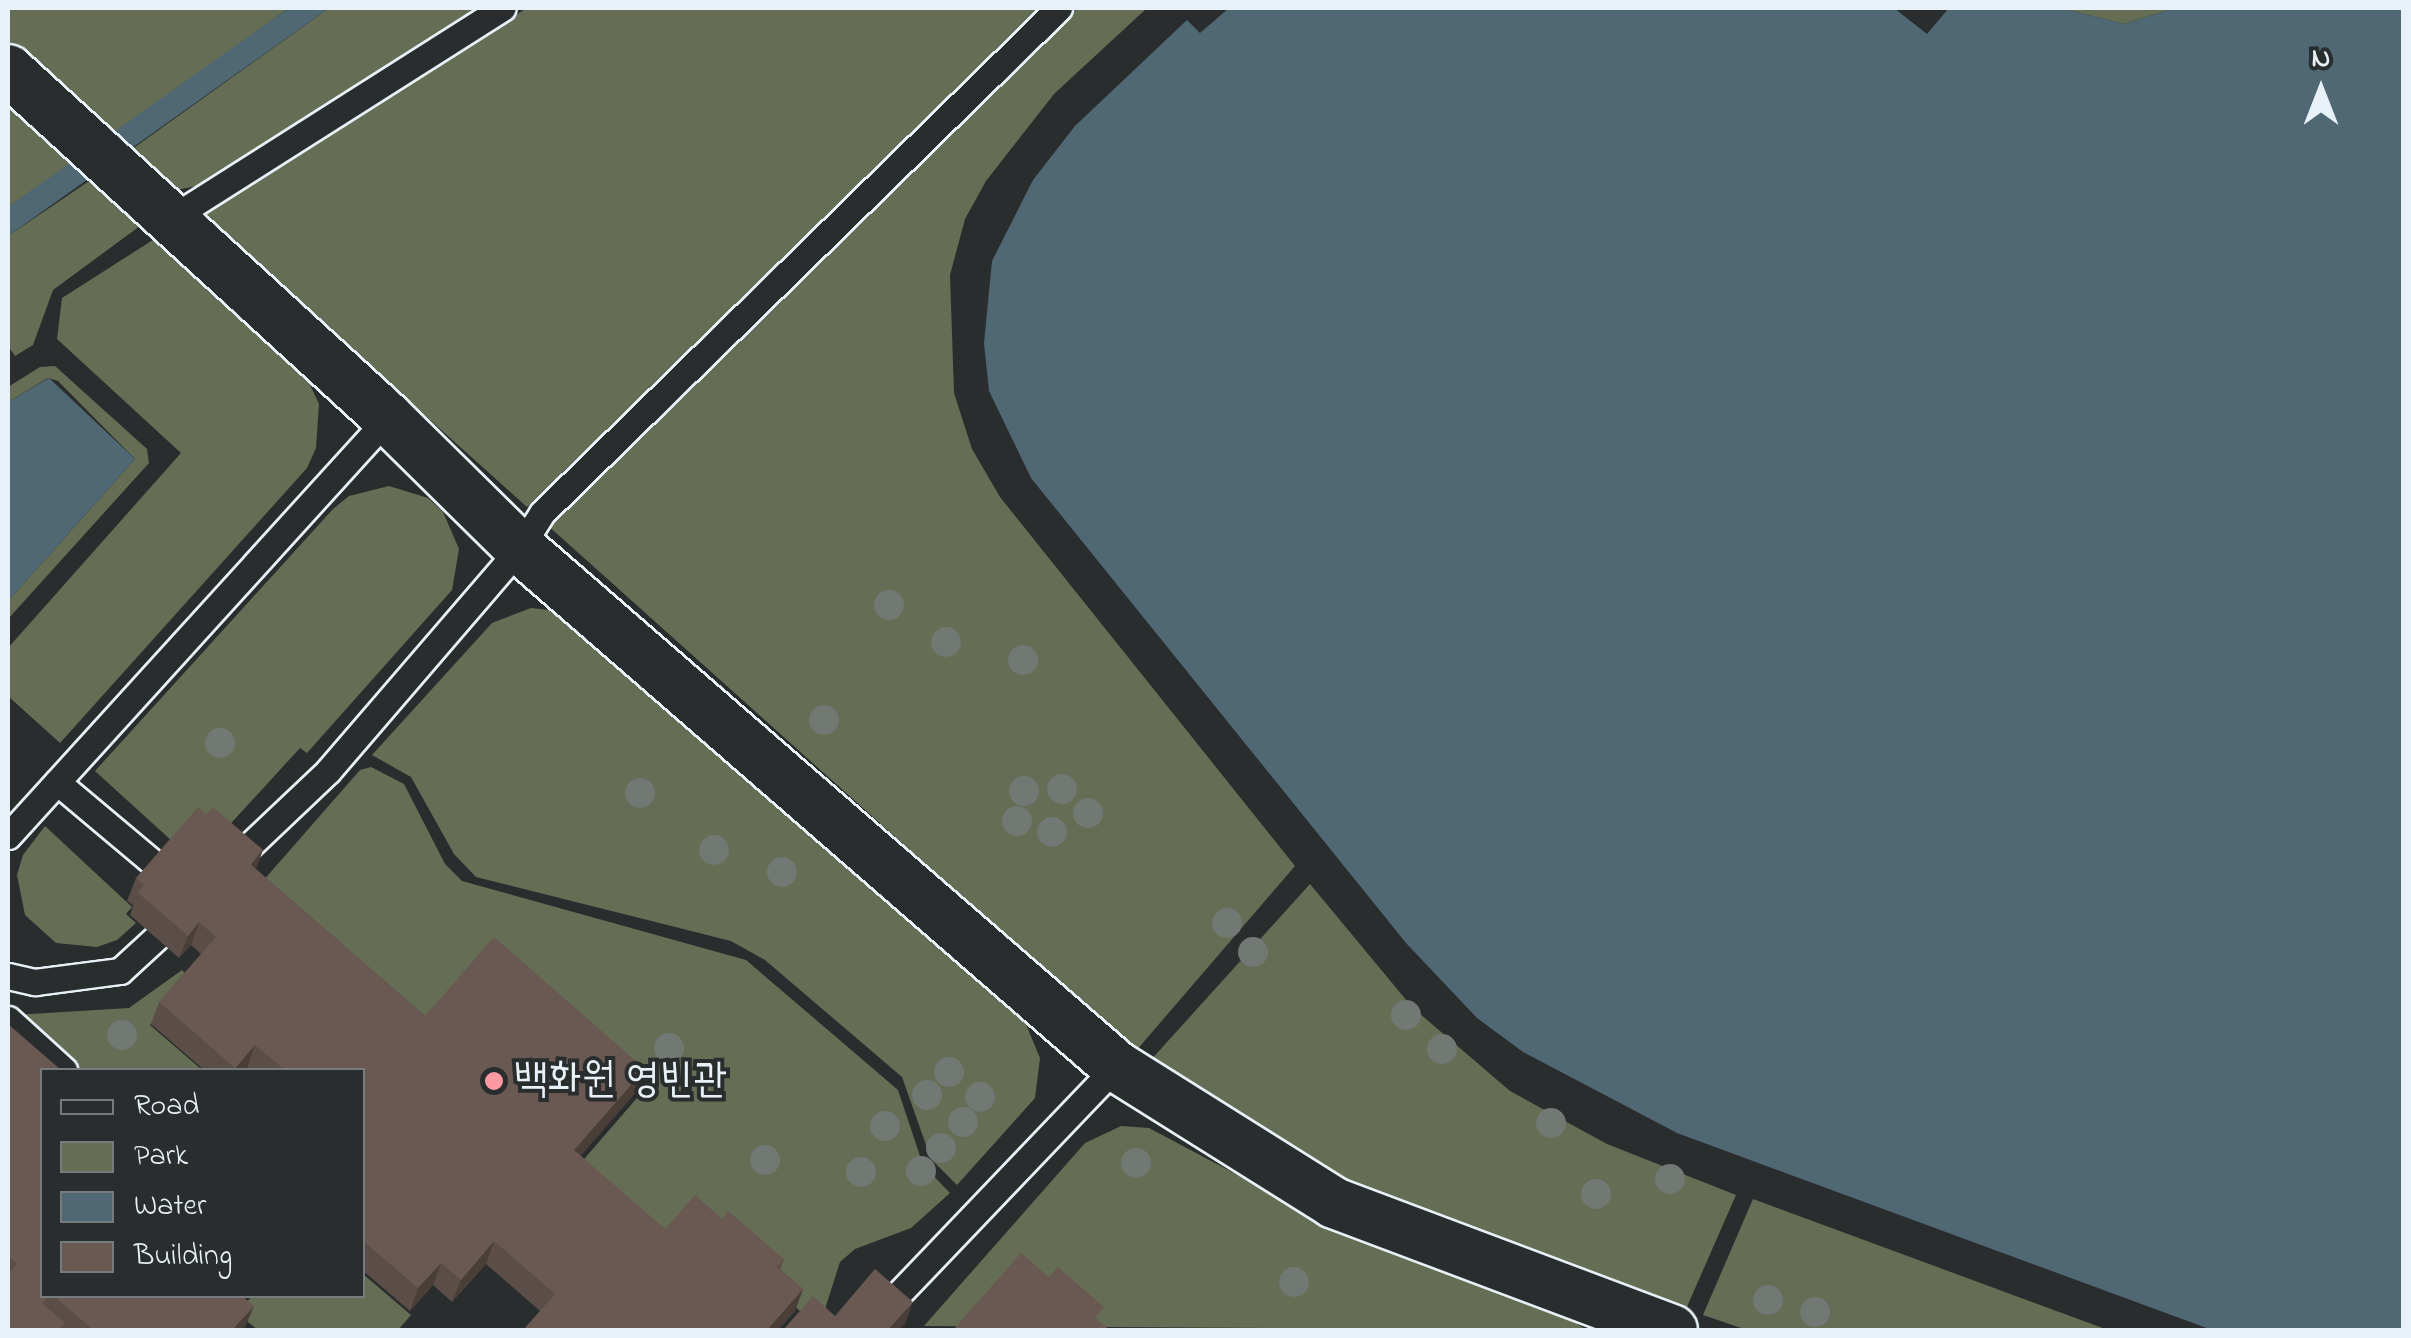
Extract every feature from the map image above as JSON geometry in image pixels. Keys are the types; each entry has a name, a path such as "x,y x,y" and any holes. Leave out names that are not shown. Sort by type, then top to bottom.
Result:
{"street":[{"path":"8,70 388,418 520,548 1116,1066 1334,1203 1662,1329"}],"lane":[{"path":"170,219 503,8"},
{"path":"8,976 35,982 120,972 328,770 520,548 542,512 1060,8"},
{"path":"8,836 388,418"},
{"path":"56,782 157,866"},
{"path":"8,1019 62,1068"},
{"path":"886,1308 1116,1066"}],"green space":[{"path":"8,8 289,8 111,136 8,41"},
{"path":"329,8 484,8 197,186 176,190 128,152"},
{"path":"527,8 1042,8 527,507 201,214"},
{"path":"1078,8 1147,8 1054,94 986,181 965,219 950,275 954,393 972,449 1000,497 1295,866 1135,1052 545,523"},
{"path":"2060,8 2175,8 2124,24"},
{"path":"8,106 72,163 8,207"},
{"path":"95,177 144,223 53,290 33,345 15,356 8,346 8,236"},
{"path":"156,238 303,370 319,404 316,448 307,468 60,743 8,696 8,648 181,453 57,339 62,298"},
{"path":"55,366 147,449 149,463 8,619 8,601 135,459 58,381 48,378 8,402 8,387 40,367"},
{"path":"389,486 428,498 443,512 459,549 452,590 307,753 300,748 222,833 172,841 95,771 333,509 349,496"},
{"path":"531,608 567,612 588,626 1025,1022 1040,1058 1035,1098 957,1185 931,1159 902,1077 765,960 731,941 476,877 454,854 411,777 372,755 492,623"},
{"path":"371,767 404,784 445,864 462,881 746,960 898,1090 923,1165 950,1193 911,1228 855,1249 840,1262 825,1309 813,1322 773,1288 656,1246 572,1173 643,1091 486,955 418,1032 255,890 360,770"},
{"path":"45,826 132,907 126,914 136,923 117,940 97,947 56,943 25,915 17,875 23,855"},
{"path":"1310,884 1412,1007 1510,1091 1607,1144 1736,1195 1686,1309 1349,1182 1149,1062"},
{"path":"182,970 190,978 150,1025 200,1068 75,1068 14,1015 129,1008"},
{"path":"1121,1126 1149,1128 1330,1224 1561,1314 1587,1330 924,1326 1085,1143"},
{"path":"1753,1199 2108,1330 1747,1330 1703,1315"},
{"path":"365,1276 411,1315 398,1330 258,1330 237,1313 250,1298 365,1298"}],"water":[{"path":"289,8 329,8 8,236 8,207"},
{"path":"1229,8 1894,8 1927,34 1949,8 2060,8 2124,24 2175,8 2403,8 2403,1330 2212,1330 1677,1133 1523,1052 1477,1018 1406,943 1031,478 989,391 984,343 992,261 1033,180 1075,126 1187,20 1200,33"},
{"path":"49,378 135,459 8,601 8,402"}],"building":[{"name":"백화원 영빈관","path":"198,807 206,814 213,807 263,850 250,864 425,1016 494,937 645,1069 574,1150 665,1229 695,1195 722,1219 728,1211 784,1259 777,1267 803,1289 767,1330 526,1330 555,1294 494,1241 461,1280 441,1263 418,1288 365,1243 365,1068 283,1068 255,1045 235,1068 159,1002 216,937 199,922 188,936 138,893 144,885 136,878"},
{"path":"8,1024 59,1068 40,1068 40,1298 47,1298 42,1303 65,1323 59,1330 8,1330 8,1274 17,1264 8,1256"},
{"path":"1021,1253 1049,1277 1058,1267 1104,1307 1095,1318 1110,1330 953,1330"},
{"path":"875,1269 913,1302 888,1330 783,1330 813,1296 835,1316"},
{"path":"56,1298 244,1298 254,1306 232,1330 92,1329"}],"place":[{"name":"백화원 영빈관","path":"494,1081"}]}
